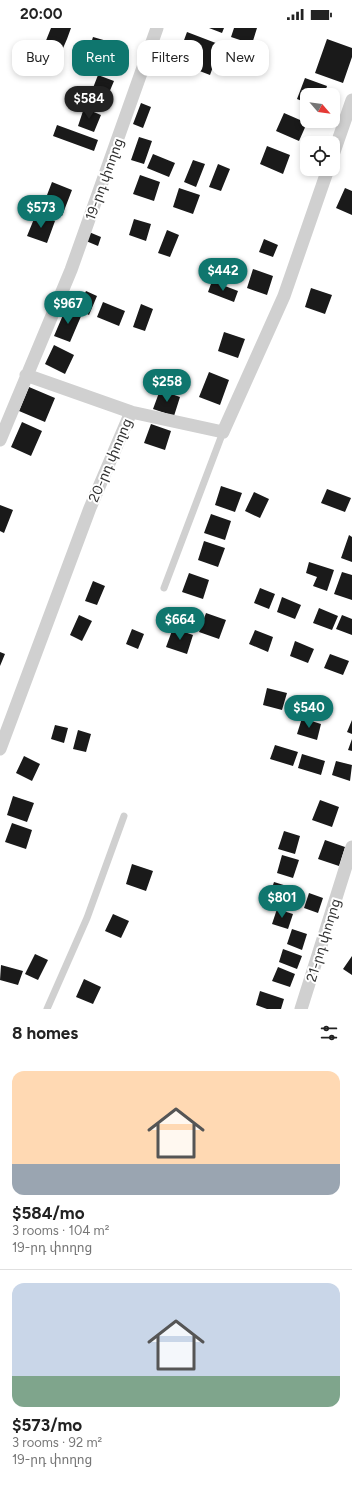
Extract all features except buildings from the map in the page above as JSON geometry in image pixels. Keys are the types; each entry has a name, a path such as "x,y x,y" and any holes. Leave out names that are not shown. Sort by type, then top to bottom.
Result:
{"street":[{"name":"19-րդ փողոց","path":"0,440 71,270 157,28"},
{"path":"340,136 352,100"},
{"path":"222,432 284,296 326,176"},
{"path":"26,375 131,412"},
{"name":"20-րդ փողոց","path":"0,749 90,508 131,412 222,432"},
{"name":"21-րդ փողոց","path":"301,1009 352,848"}],"lane":[{"path":"164,588 222,432"},
{"path":"47,1009 87,918 124,816"}]}
